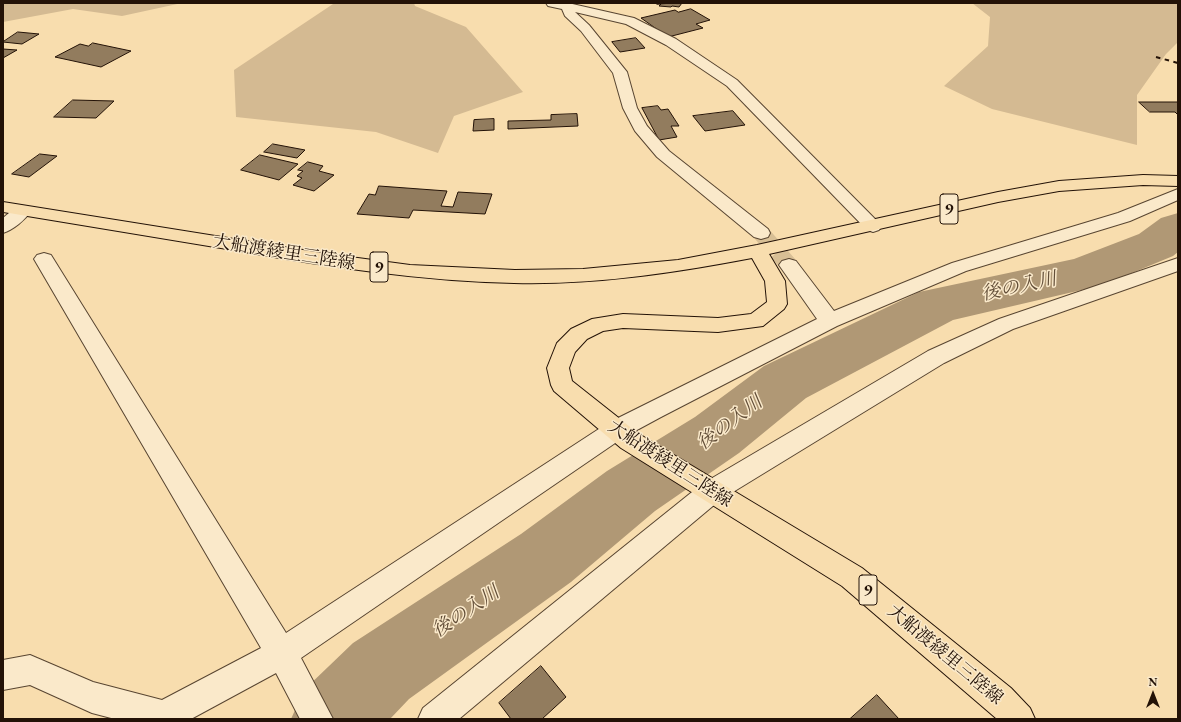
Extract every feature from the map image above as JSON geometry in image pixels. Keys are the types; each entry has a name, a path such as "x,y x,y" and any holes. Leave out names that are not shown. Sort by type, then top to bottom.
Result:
{"main road":[{"name":"大船渡綾里三陸線","path":"3,207 328,260 410,271 515,277 583,275 678,266 759,242 873,226 1059,186 1143,180 1178,181"},
{"name":"大船渡綾里三陸線","path":"759,242 775,281 777,304 756,321 718,325 623,321 599,324 579,334 565,349 558,368 562,385 623,436 706,489 852,577 1000,699 1019,719"}],"street":[{"path":"552,3 630,21 671,42 712,68 732,83 873,226"},
{"path":"567,7 569,13 585,28 620,72 630,108 640,128 663,154 759,242"},
{"path":"3,675 30,670 92,697 164,716 284,660 623,436 653,410 830,321 959,267 1124,217 1178,194"},
{"path":"3,227 22,211"},
{"path":"44,259 318,719"},
{"path":"434,719 706,489 936,357 1006,324 1178,264"},
{"path":"789,265 830,321"}],"shaded area":[{"path":"3,3 182,3 122,16 73,9 3,22"},
{"path":"319,3 414,3 415,6 466,27 523,92 454,116 438,153 376,132 236,117 234,70 333,4"},
{"path":"972,3 1178,3 1178,42 1166,54 1137,95 1137,145 992,109 944,86 988,46 990,17"}],"building":[{"path":"682,3 679,7 659,6 661,4 657,4"},
{"path":"691,9 710,20 696,24 703,28 668,37 641,18 675,10 678,12"},
{"path":"18,32 39,34 22,44 3,42"},
{"path":"636,38 645,48 620,52 612,42"},
{"path":"93,43 131,51 101,67 55,57 80,44 88,46"},
{"path":"3,49 17,50 3,58"},
{"path":"73,100 114,101 96,118 54,117"},
{"path":"1139,102 1178,102 1178,115 1175,112 1150,112"},
{"path":"658,106 661,110 668,109 679,126 671,126 677,137 659,140 642,108"},
{"path":"733,111 745,125 705,131 693,116"},
{"path":"577,114 578,126 508,129 508,121 551,120 551,115"},
{"path":"494,119 494,130 473,131 474,120"},
{"path":"273,144 305,150 297,158 264,152"},
{"path":"40,154 57,156 29,177 12,174"},
{"path":"260,155 298,164 279,180 241,170"},
{"path":"308,162 323,166 319,171 334,175 314,191 293,185 302,178 297,176 303,171 298,170"},
{"path":"379,186 447,191 441,206 453,207 458,192 492,194 485,214 413,210 409,218 357,214 369,194 375,195"},
{"path":"541,666 566,697 542,719 511,719 499,703"},
{"path":"877,695 899,719 850,719"}],"waterway":[{"name":"後の入川","path":"333,719 381,671 546,558 631,491 717,435 785,382 938,305 1085,273 1156,245 1178,228"}],"tunnel":[{"path":"761,233 789,265"}],"railway":[{"path":"1156,57 1178,63"}]}
